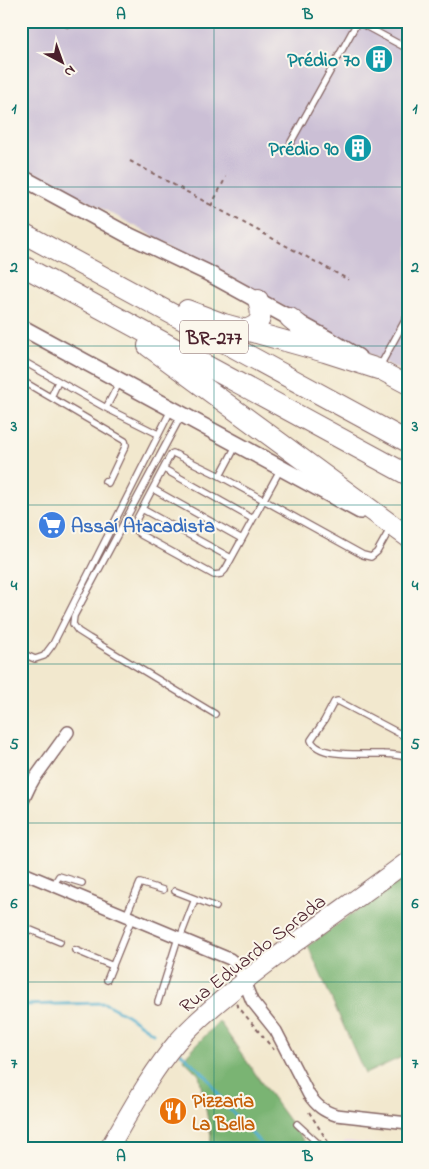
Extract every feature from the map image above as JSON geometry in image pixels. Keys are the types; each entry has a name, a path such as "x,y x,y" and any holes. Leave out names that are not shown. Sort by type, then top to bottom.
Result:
{"highway":[{"path":"21,230 206,318 378,369"},
{"name":"BR-277","path":"21,230 408,442"},
{"name":"BR-277","path":"21,265 408,475"},
{"path":"86,300 402,534"},
{"path":"244,330 253,328 258,323 261,316 258,300"},
{"path":"290,318 316,339 325,352"}],"main road":[{"path":"21,176 128,235 206,272 258,300 408,385"},
{"path":"22,329 402,534"},
{"name":"Rua Eduardo Sprada","path":"109,1148 154,1073 191,1027 228,994 280,954 408,861"}],"street":[{"path":"21,805 34,779 68,732"},
{"path":"21,872 230,959 235,963 252,1001 276,1031 316,1105 326,1112 336,1115 408,1123"}],"lane":[{"path":"291,142 358,22 408,49"},
{"path":"378,369 408,315"},
{"path":"21,360 106,408 158,434"},
{"path":"21,380 125,441 126,445 107,482"},
{"path":"106,408 121,381"},
{"path":"51,397 58,382"},
{"path":"21,654 35,659 44,656 53,644 158,434 177,411"},
{"path":"177,411 74,616 73,624 78,632 215,714"},
{"path":"220,476 237,444"},
{"path":"281,468 263,500 242,539 231,558 225,570 221,574 214,575 135,530 134,524 171,454 176,453 220,476 263,500 363,555 371,557 402,534"},
{"path":"164,469 253,519"},
{"path":"153,489 242,539"},
{"path":"142,509 231,558"},
{"path":"408,738 336,701 311,740 312,744 333,753 384,754 408,757"},
{"path":"53,886 59,876 82,883"},
{"path":"107,980 140,883 163,890"},
{"path":"175,891 216,907"},
{"path":"158,1002 179,938 195,898"},
{"path":"21,926 60,942"},
{"path":"74,950 113,966"},
{"path":"296,1124 322,1148"}],"path":[{"path":"130,162 349,280"},
{"path":"212,206 226,177"},
{"path":"228,994 273,1050"},
{"path":"306,1108 332,1148"}],"shaded area":[{"path":"21,21 408,21 408,375 21,165"},
{"path":"346,1141 408,1148 333,1148"}],"green space":[{"path":"408,873 408,1057 406,1055 365,1074 308,946"},
{"path":"219,1021 309,1148 210,1148 211,1135 199,1075 183,1059"}],"waterway":[{"path":"21,1005 104,1003 127,1015 153,1033"},
{"path":"181,1053 207,1077 224,1103 265,1148"}],"place":[{"name":"Prédio 70","path":"379,59"},
{"name":"Prédio 90","path":"358,148"},
{"name":"Assaí Atacadista","path":"52,525"},
{"name":"Pizzaria La Bella","path":"173,1111"}]}
